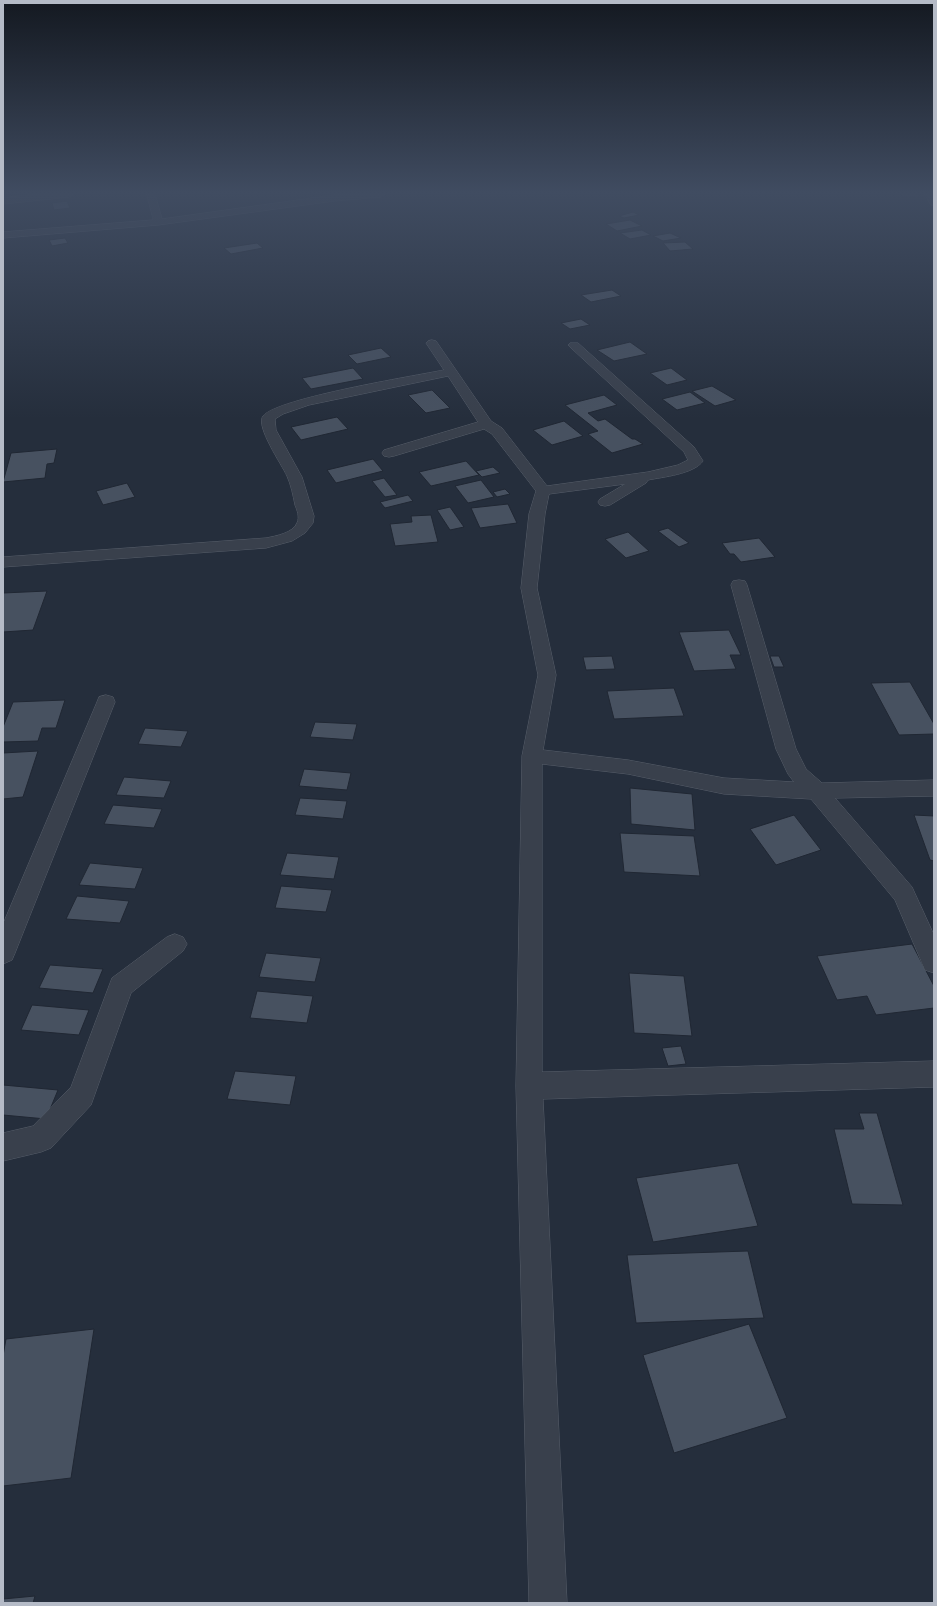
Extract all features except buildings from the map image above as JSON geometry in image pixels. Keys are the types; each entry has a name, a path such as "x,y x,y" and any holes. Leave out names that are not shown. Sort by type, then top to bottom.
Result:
{"street":[{"path":"432,343 486,424 497,431 543,491"},
{"path":"543,491 648,476 683,468 696,461 689,450 574,345"},
{"path":"3,562 266,543 287,538 300,530 305,523 306,516 296,477 269,430 268,418 278,411 306,402 451,372"},
{"path":"389,453 486,424"},
{"path":"605,502 648,476"},
{"path":"543,491 537,514 529,588 546,675 532,756 529,1086 548,1603"},
{"path":"740,585 786,749 798,774 817,791 904,894 934,962"},
{"path":"3,953 106,702"},
{"path":"532,756 628,767 724,786 817,791 934,788"},
{"path":"3,1147 41,1138 81,1096 121,986 175,944"},
{"path":"529,1086 934,1074"}]}
